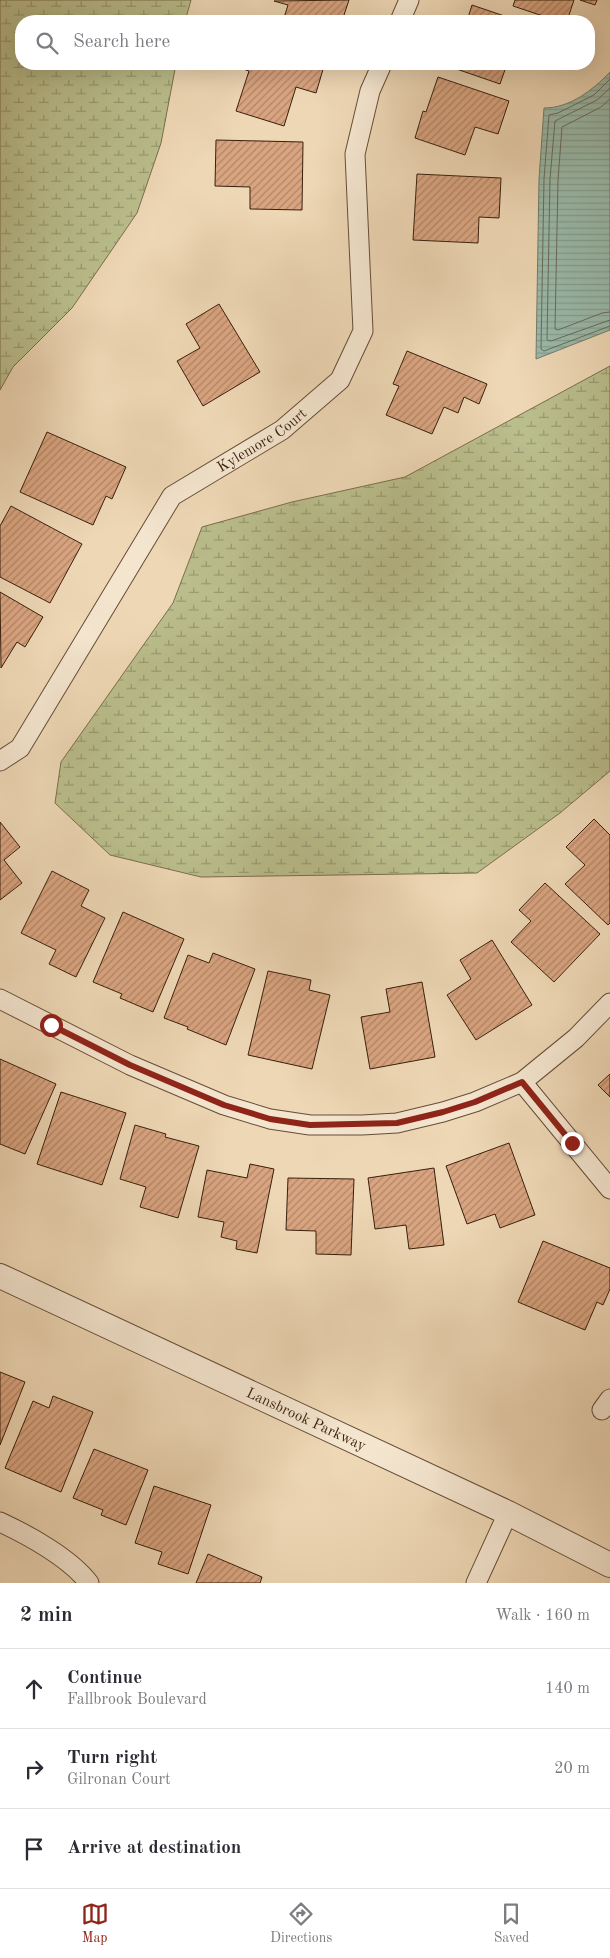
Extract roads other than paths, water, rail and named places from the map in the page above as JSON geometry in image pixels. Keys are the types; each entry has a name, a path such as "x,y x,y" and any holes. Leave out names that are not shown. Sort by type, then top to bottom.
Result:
{"street":[{"path":"403,15 409,0"},
{"name":"Kylemore Court","path":"0,761 20,748 172,496 282,430 340,380 363,330 355,154 370,91 379,70"},
{"path":"0,999 130,1065 224,1105 270,1119 310,1125 397,1123 475,1102 522,1082 576,1038 610,1003"},
{"path":"522,1082 610,1189"},
{"name":"Lansbrook Parkway","path":"0,1276 508,1513 610,1565"},
{"path":"476,1583 508,1513"},
{"path":"0,1522 24,1533 56,1554 84,1576 89,1583"}],"water":[{"path":"610,72 610,330 536,359 539,179 544,108 563,105 580,97"}]}
